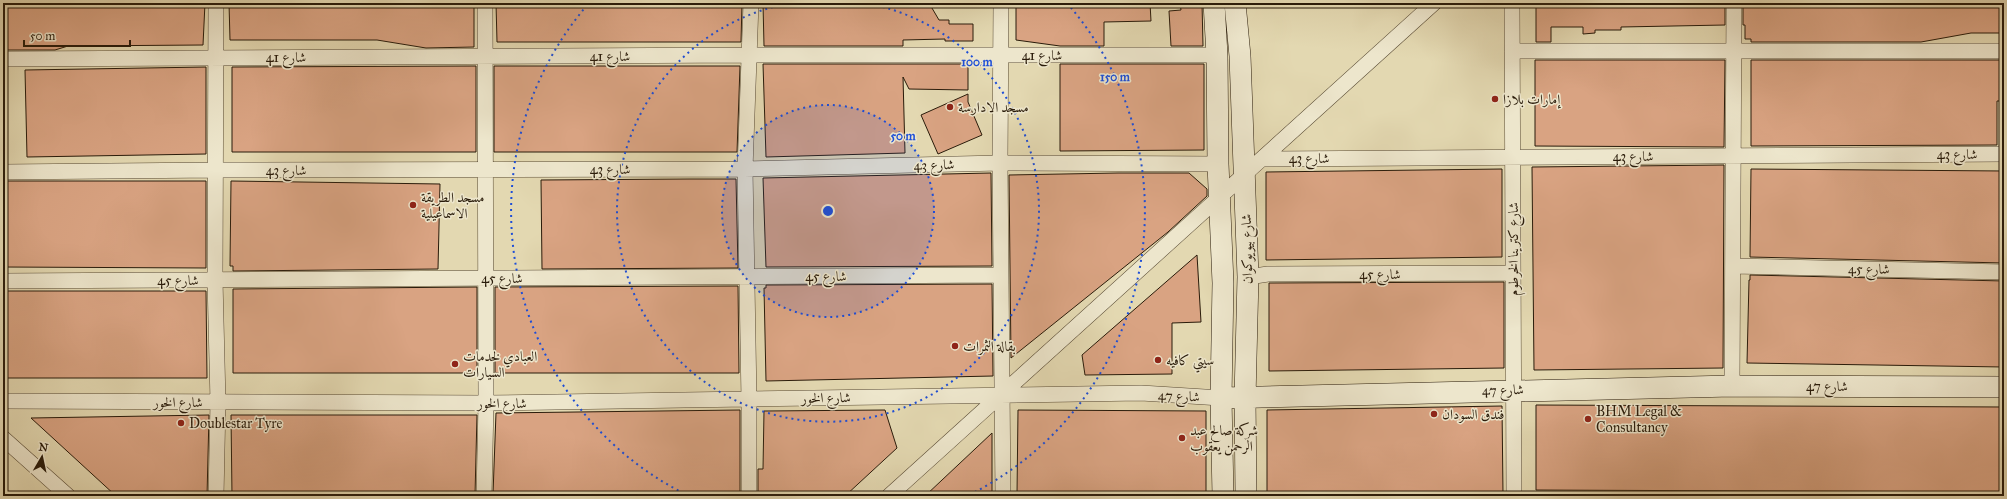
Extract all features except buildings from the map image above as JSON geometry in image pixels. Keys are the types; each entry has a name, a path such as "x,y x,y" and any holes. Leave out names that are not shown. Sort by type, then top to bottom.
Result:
{"main road":[{"name":"شارع بيويوكوان","path":"1214,3 1223,282 1221,398 1223,496"},
{"name":"شارع بيويوكوان","path":"1235,3 1240,56 1248,277 1245,398 1246,496"},
{"name":"شارع 47","path":"1221,398 1732,386 2004,386"}],"street":[{"path":"216,3 215,280 218,402 216,496"},
{"path":"484,496 486,403 485,3"},
{"path":"749,496 745,169 751,3"},
{"path":"1001,3 1000,163 1003,496"},
{"path":"889,496 1434,3"},
{"name":"شارع كترينا الخرطوم","path":"1512,3 1514,496"},
{"path":"1732,386 1734,3"},
{"path":"1512,50 2004,51"},
{"name":"شارع 41","path":"3,59 1001,54 1216,55"},
{"name":"شارع 43","path":"1262,159 2004,154"},
{"name":"شارع 43","path":"3,172 745,169 1000,163 1218,164"},
{"name":"شارع 45","path":"1733,266 2004,272"},
{"name":"شارع 45","path":"1248,277 1268,274 1513,273"},
{"name":"شارع 45","path":"3,281 1001,275"},
{"name":"شارع 47","path":"1002,395 1141,393 1221,398"},
{"name":"شارع الخور","path":"3,401 486,403 1002,395"},
{"path":"3,438 68,496"}],"place":[{"name":"إمارات بلازا","path":"1495,99"},
{"name":"مسجد الادارسة","path":"950,107"},
{"name":"مسجد الطريقة الاسماعيلية","path":"413,205"},
{"name":"بقالة الثمرات","path":"955,346"},
{"name":"سيتي كافيه","path":"1158,360"},
{"name":"العبادي لخدمات السيارات","path":"455,364"},
{"name":"فندق السودان","path":"1434,414"},
{"name":"BHM Legal & Consultancy","path":"1588,419"},
{"name":"Doublestar Tyre","path":"181,423"},
{"name":"شركة صالح عبد الرحمن يعقوب","path":"1182,438"}]}
